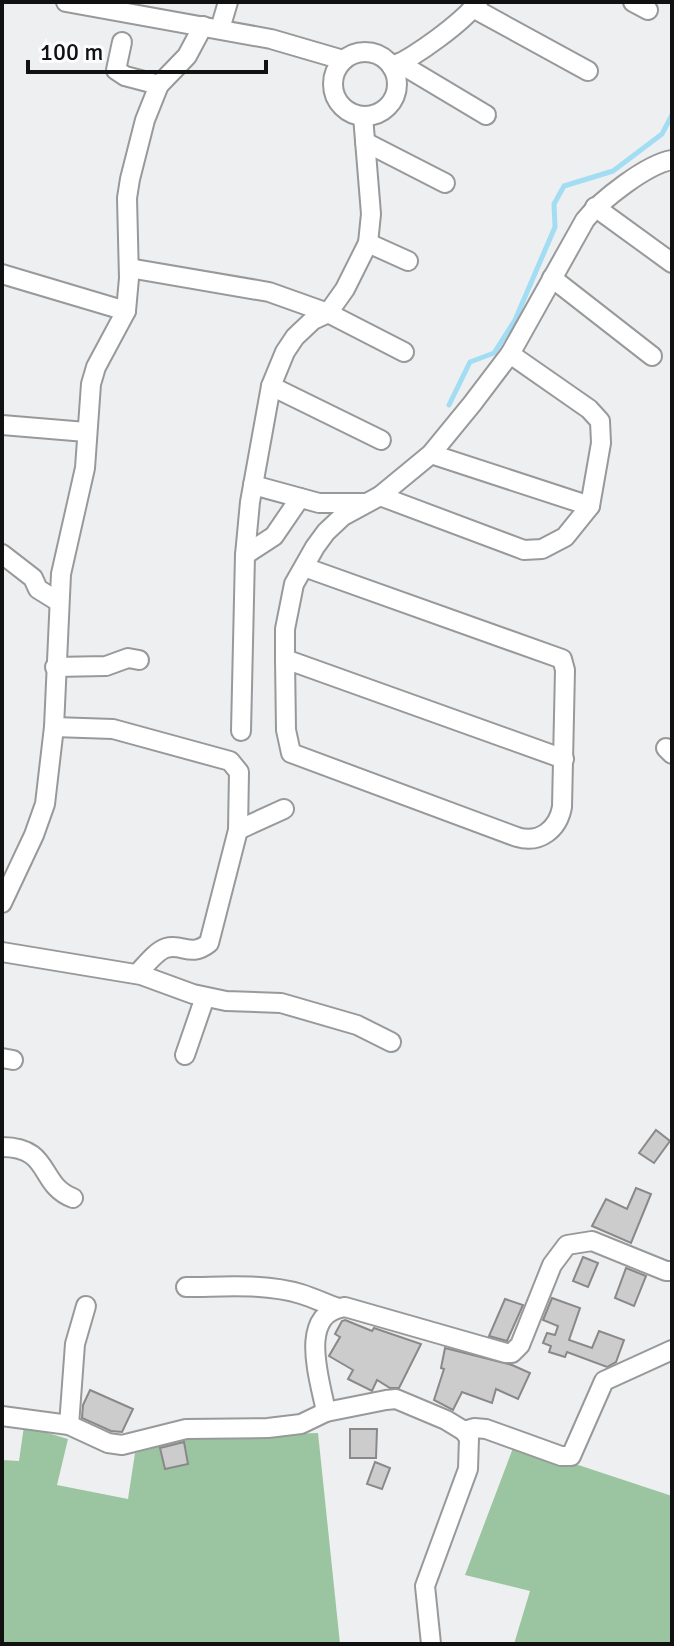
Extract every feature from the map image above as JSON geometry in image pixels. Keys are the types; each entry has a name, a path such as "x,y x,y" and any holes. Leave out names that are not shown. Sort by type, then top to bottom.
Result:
{"street":[{"path":"66,2 297,45 343,60"},
{"path":"2,903 45,804 54,727 59,602 68,534 85,468 91,384 96,367 126,311 129,268 127,198 145,120 159,85 212,28 228,2"},
{"path":"396,65 442,34 476,5 588,71"},
{"path":"122,42 116,70 125,76 159,85"},
{"path":"396,65 394,97 378,113 363,116 347,111 333,91 334,74 343,60 357,53 373,53 396,65 486,115"},
{"path":"241,731 245,555 253,485 271,386 295,337 313,320 328,313 345,289 368,243 371,214 363,116"},
{"path":"365,142 445,183"},
{"path":"304,567 562,659 565,670 562,807 558,821 541,837 517,837 291,753 286,730 288,603 294,584 304,567 326,532 343,516 374,499 431,454 510,354 595,207 652,168 672,160"},
{"path":"595,207 672,263"},
{"path":"368,243 408,261"},
{"path":"129,268 269,292 328,313 404,352"},
{"path":"2,274 126,311"},
{"path":"552,278 652,356"},
{"path":"253,485 310,501 342,504 374,499 524,550 535,551 565,537 590,506 601,443 600,421 589,409 510,354"},
{"path":"271,386 381,440"},
{"path":"2,425 86,432"},
{"path":"431,454 590,506"},
{"path":"245,555 274,536 310,501"},
{"path":"2,554 33,578 38,589 59,602"},
{"path":"55,667 113,665 128,658 139,660"},
{"path":"285,659 564,759"},
{"path":"54,727 113,729 230,761 239,772 238,830 209,943 198,951 162,950 137,974"},
{"path":"238,830 284,809"},
{"path":"2,952 137,974 226,1001 281,1003 357,1025 391,1042"},
{"path":"185,1055 205,997"},
{"path":"2,1147 22,1150 36,1158 45,1166 52,1185 73,1198"},
{"path":"186,1287 273,1289 512,1353 520,1345 552,1265 567,1245 582,1240 592,1241 672,1271"},
{"path":"69,1425 75,1344 86,1306"},
{"path":"323,1413 315,1339 322,1322 338,1308"},
{"path":"464,1431 486,1429 561,1456 571,1456 604,1381 672,1350"},
{"path":"2,1416 69,1425 108,1443 122,1445 186,1429 268,1428 301,1424 323,1413 396,1399 446,1420 464,1431 470,1446 468,1469 424,1593 431,1644"}],"green space":[{"path":"24,1426 68,1439 57,1485 128,1499 135,1453 193,1437 318,1433 340,1644 2,1644 2,1460 19,1461"},
{"path":"524,1447 672,1496 672,1644 514,1644 530,1591 465,1575 513,1448"}],"building":[{"path":"656,1130 670,1141 654,1163 639,1153"},
{"path":"636,1188 651,1194 631,1243 592,1226 606,1199 627,1209"},
{"path":"583,1257 598,1263 588,1287 573,1281"},
{"path":"626,1268 646,1276 634,1306 615,1298"},
{"path":"552,1298 580,1308 569,1340 592,1348 599,1331 624,1340 616,1362 607,1367 567,1352 565,1357 549,1352 551,1346 543,1343 547,1333 555,1335 558,1326 543,1320"},
{"path":"505,1299 523,1305 507,1341 489,1336"},
{"path":"345,1320 421,1344 399,1388 390,1388 377,1380 372,1391 348,1379 353,1370 329,1356 340,1337 335,1334"},
{"path":"445,1348 512,1365 530,1373 518,1399 496,1389 492,1403 462,1392 453,1410 434,1400 444,1369 441,1368"},
{"path":"90,1390 133,1409 122,1432 111,1431 82,1418 83,1405"},
{"path":"350,1429 377,1429 376,1458 350,1458"},
{"path":"184,1442 188,1464 165,1469 160,1448"},
{"path":"375,1462 390,1468 382,1489 367,1484"}],"waterway":[{"path":"449,405 470,362 494,353 515,320 555,227 554,204 564,186 613,171 662,134 672,115"}]}
